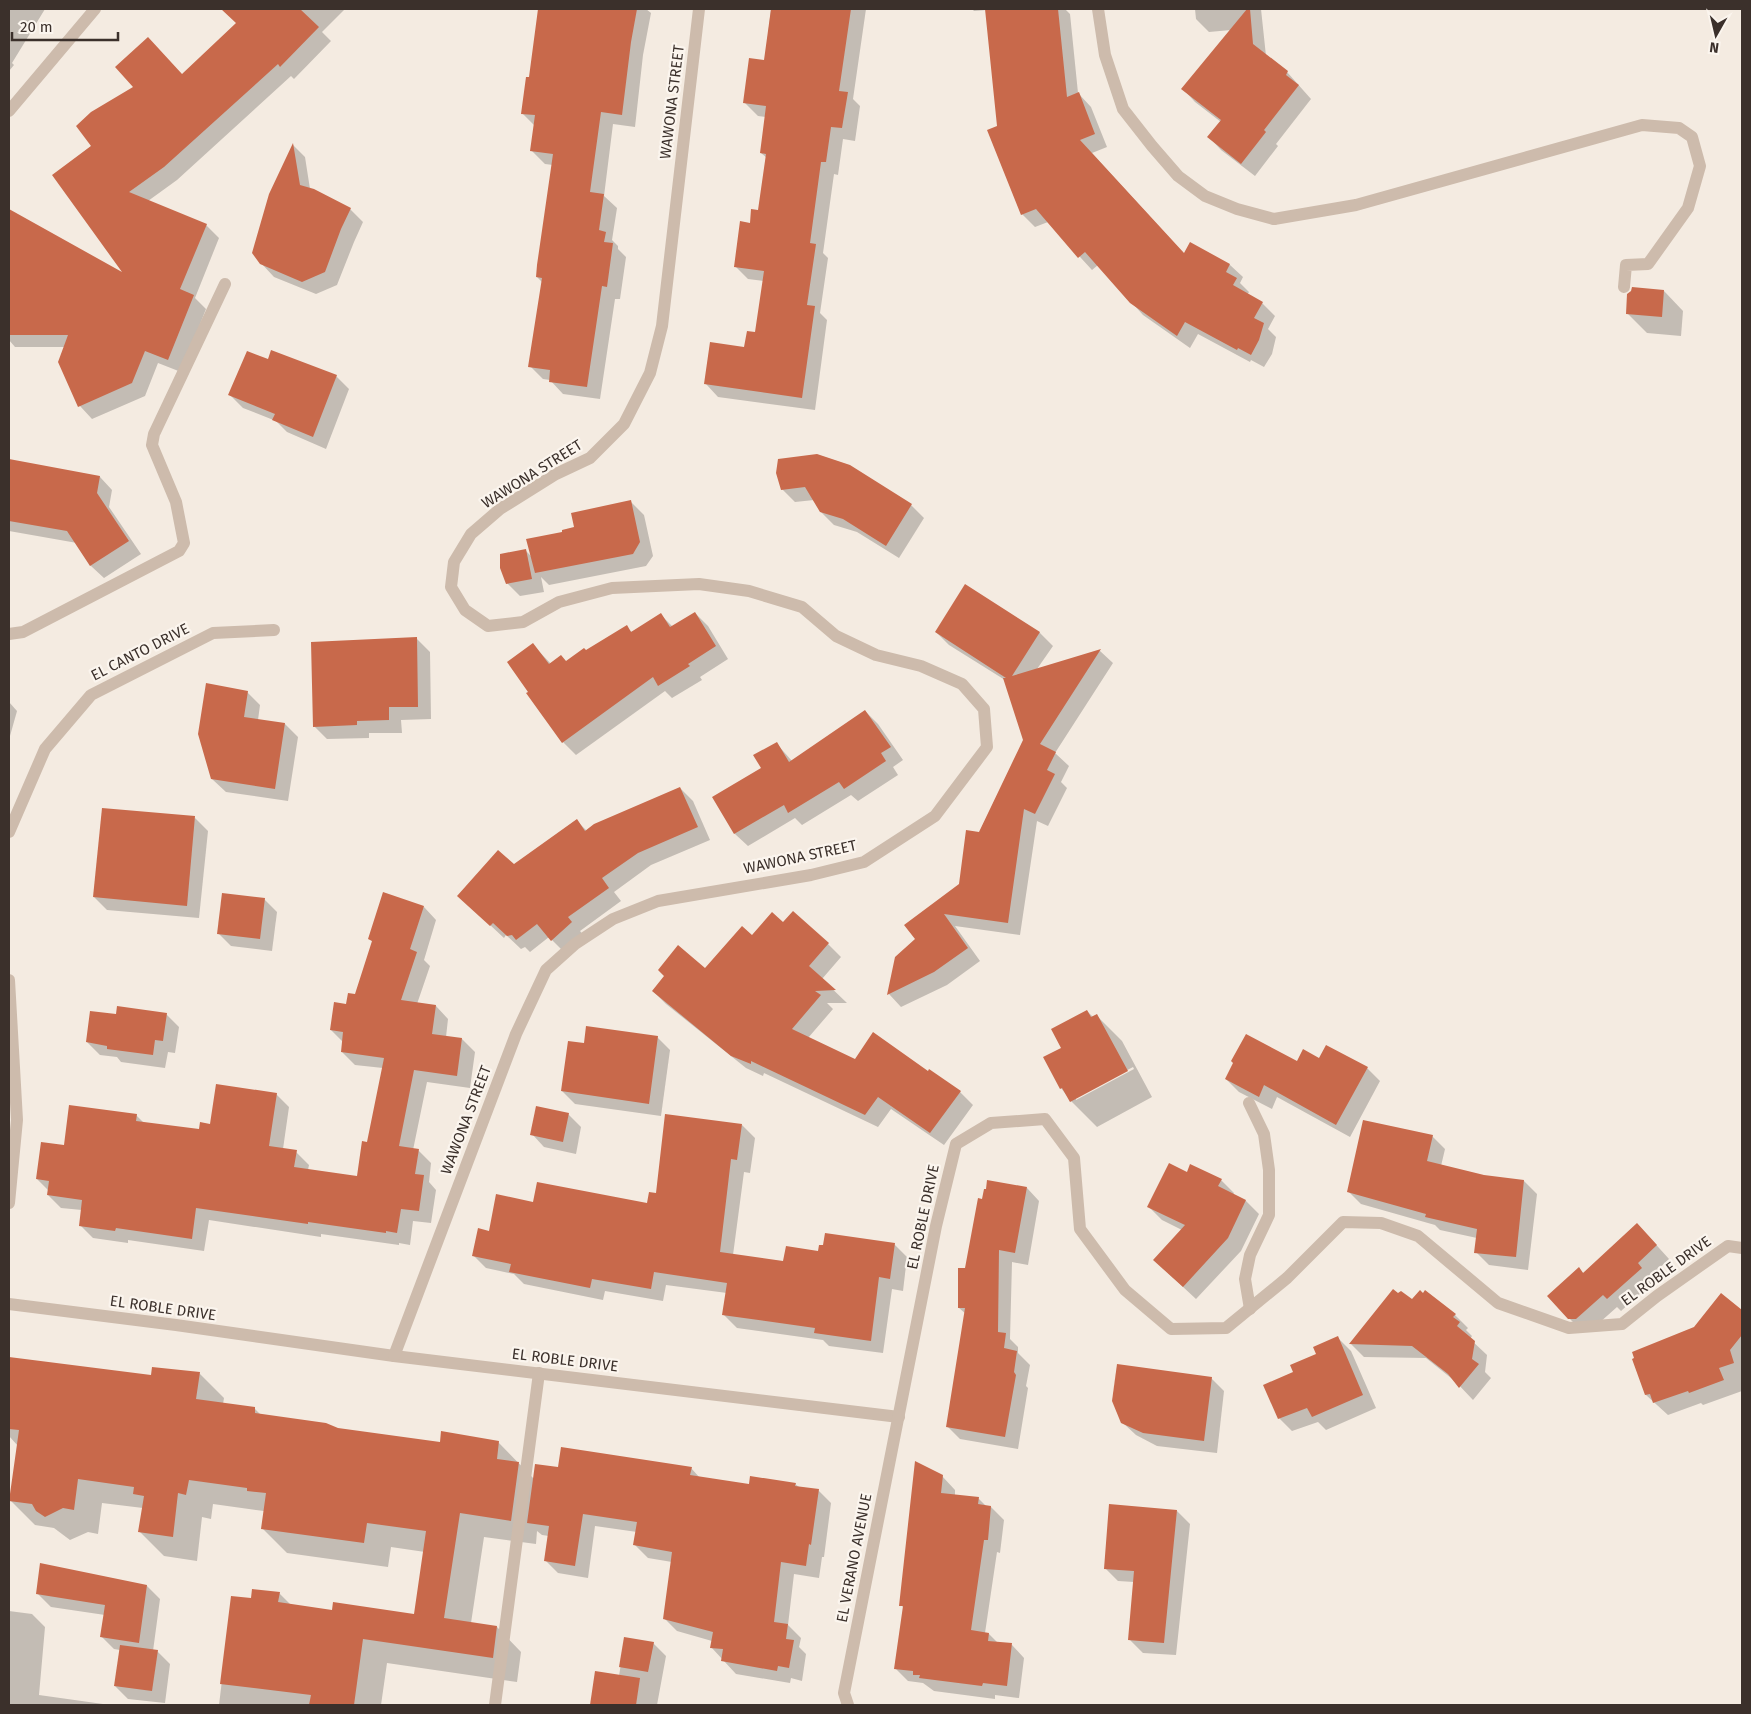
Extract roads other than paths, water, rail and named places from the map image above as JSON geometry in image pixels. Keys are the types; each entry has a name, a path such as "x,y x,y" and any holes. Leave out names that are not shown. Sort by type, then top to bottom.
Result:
{"street":[{"path":"9,110 95,9"},
{"name":"WAWONA STREET","path":"394,1356 516,1034 546,970 575,944 613,919 658,901 811,875 864,862 935,816 987,747 984,709 962,684 922,666 876,655 836,636 802,607 749,591 698,584 612,588 559,602 523,622 488,626 465,610 451,587 454,562 471,534 500,509 556,474 590,458 624,424 650,373 662,326 699,9"},
{"path":"1098,9 1105,55 1124,109 1152,146 1178,176 1205,196 1237,210 1274,219 1356,205 1642,125 1679,128 1692,137 1700,166 1688,208 1648,264 1626,265 1624,286"},
{"path":"9,634 23,632 179,551 184,543 176,502 152,445 154,434 225,284"},
{"name":"EL CANTO DRIVE","path":"9,832 45,749 91,695 213,633 274,630"},
{"path":"9,980 16,1120 9,1202"},
{"path":"1248,1103 1264,1134 1269,1170 1268,1215 1250,1255 1245,1279 1250,1309"},
{"name":"EL ROBLE DRIVE","path":"9,1304 176,1325 394,1356 899,1417 936,1226 956,1144 991,1123 1045,1119 1074,1158 1080,1230 1125,1290 1170,1329 1226,1328 1288,1278 1343,1222 1381,1223 1418,1236 1498,1302 1569,1328 1622,1324 1657,1296 1728,1246 1742,1248"},
{"path":"495,1705 539,1373"},
{"name":"EL VERANO AVENUE","path":"848,1705 844,1693 899,1417"}]}
